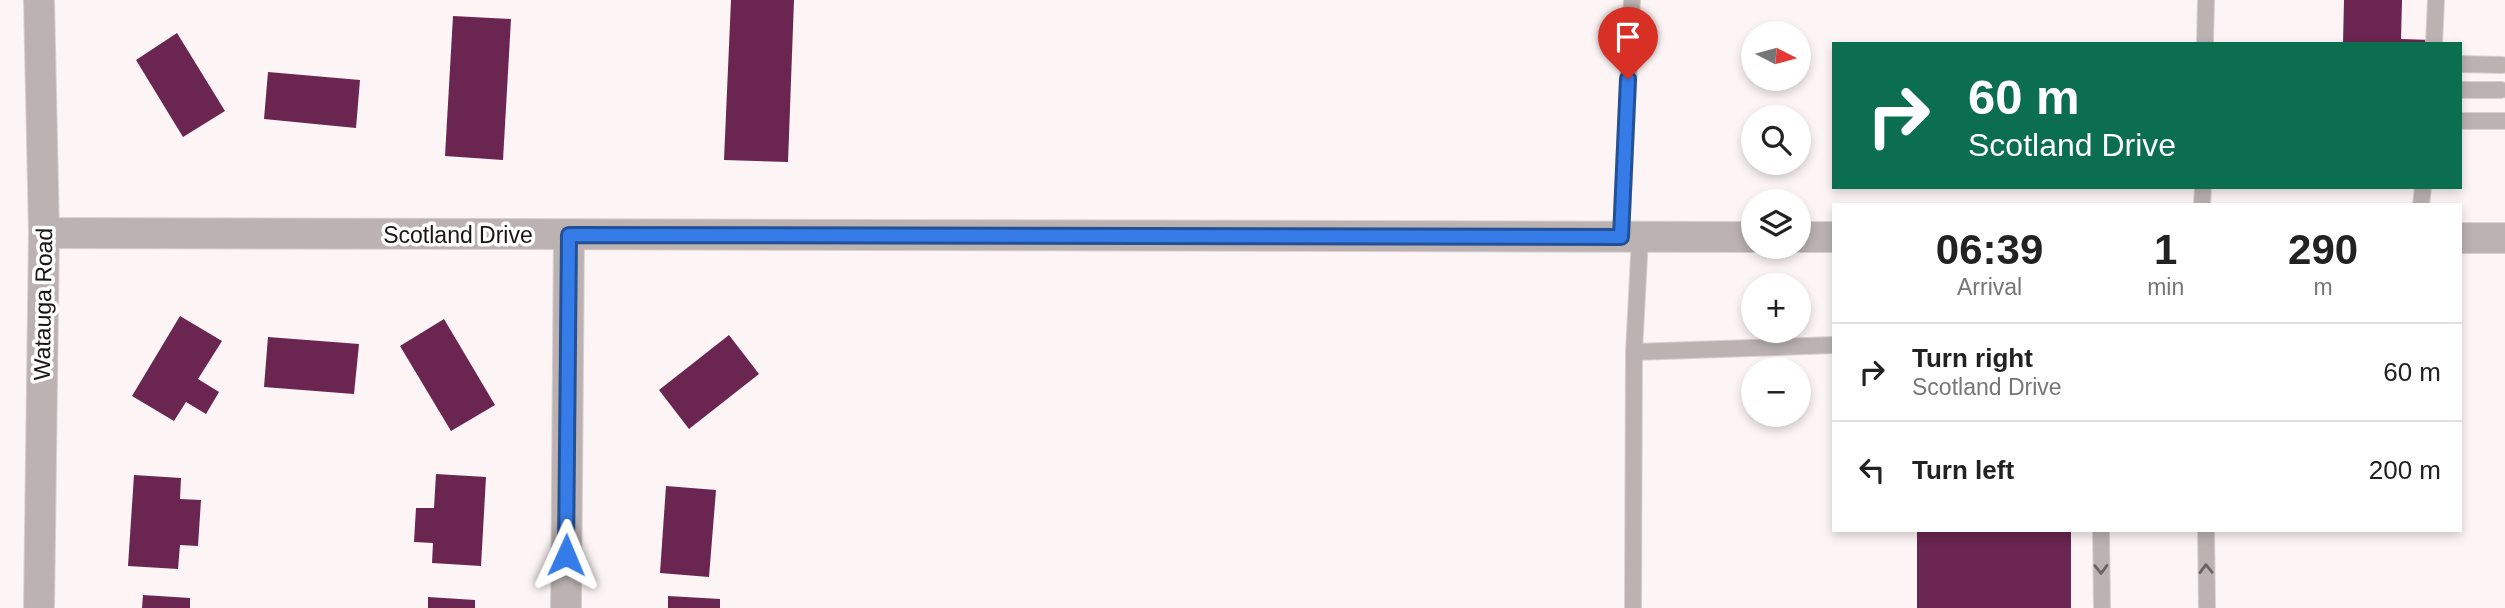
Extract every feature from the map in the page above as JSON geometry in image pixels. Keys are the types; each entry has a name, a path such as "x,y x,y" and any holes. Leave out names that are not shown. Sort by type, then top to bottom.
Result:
{"street":[{"name":"Watauga Road","path":"39,0 44,233 39,608"},
{"name":"Scotland Drive","path":"44,233 1741,237"},
{"path":"566,608 569,235"},
{"path":"1811,237 1832,237"},
{"path":"2462,238 2505,238"}],"lane":[{"path":"1632,0 1630,237 1633,608"},
{"path":"2205,42 2206,0"},
{"path":"2434,42 2436,0"},
{"path":"2462,64 2502,65"},
{"path":"2462,89 2501,90"},
{"path":"2462,121 2505,121"},
{"path":"1633,352 1832,345"},
{"path":"2101,532 2102,608"},
{"path":"2206,532 2207,608"}],"building":[{"path":"731,0 794,0 788,162 724,160"},
{"path":"2344,0 2402,0 2401,39 2431,40 2431,42 2343,42"},
{"path":"453,16 511,19 503,160 445,156"},
{"path":"177,33 225,111 183,137 136,60"},
{"path":"268,72 360,80 356,128 264,119"},
{"path":"180,316 222,341 198,379 219,392 206,414 186,402 174,421 132,396"},
{"path":"444,319 495,405 451,431 400,346"},
{"path":"729,335 759,374 689,429 659,390"},
{"path":"268,337 359,344 354,394 264,387"},
{"path":"436,474 486,477 481,566 432,563 433,543 414,542 416,508 434,508"},
{"path":"134,475 181,478 180,499 201,500 198,546 180,545 178,569 128,566"},
{"path":"666,486 716,490 709,577 660,573"},
{"path":"1917,532 2071,532 2071,608 1917,608"},
{"path":"143,595 190,598 190,608 142,608"},
{"path":"668,596 720,599 720,608 668,608"},
{"path":"428,597 475,600 475,608 428,608"}],"route":[{"path":"566,555 569,235 1621,237 1628,79"}]}
